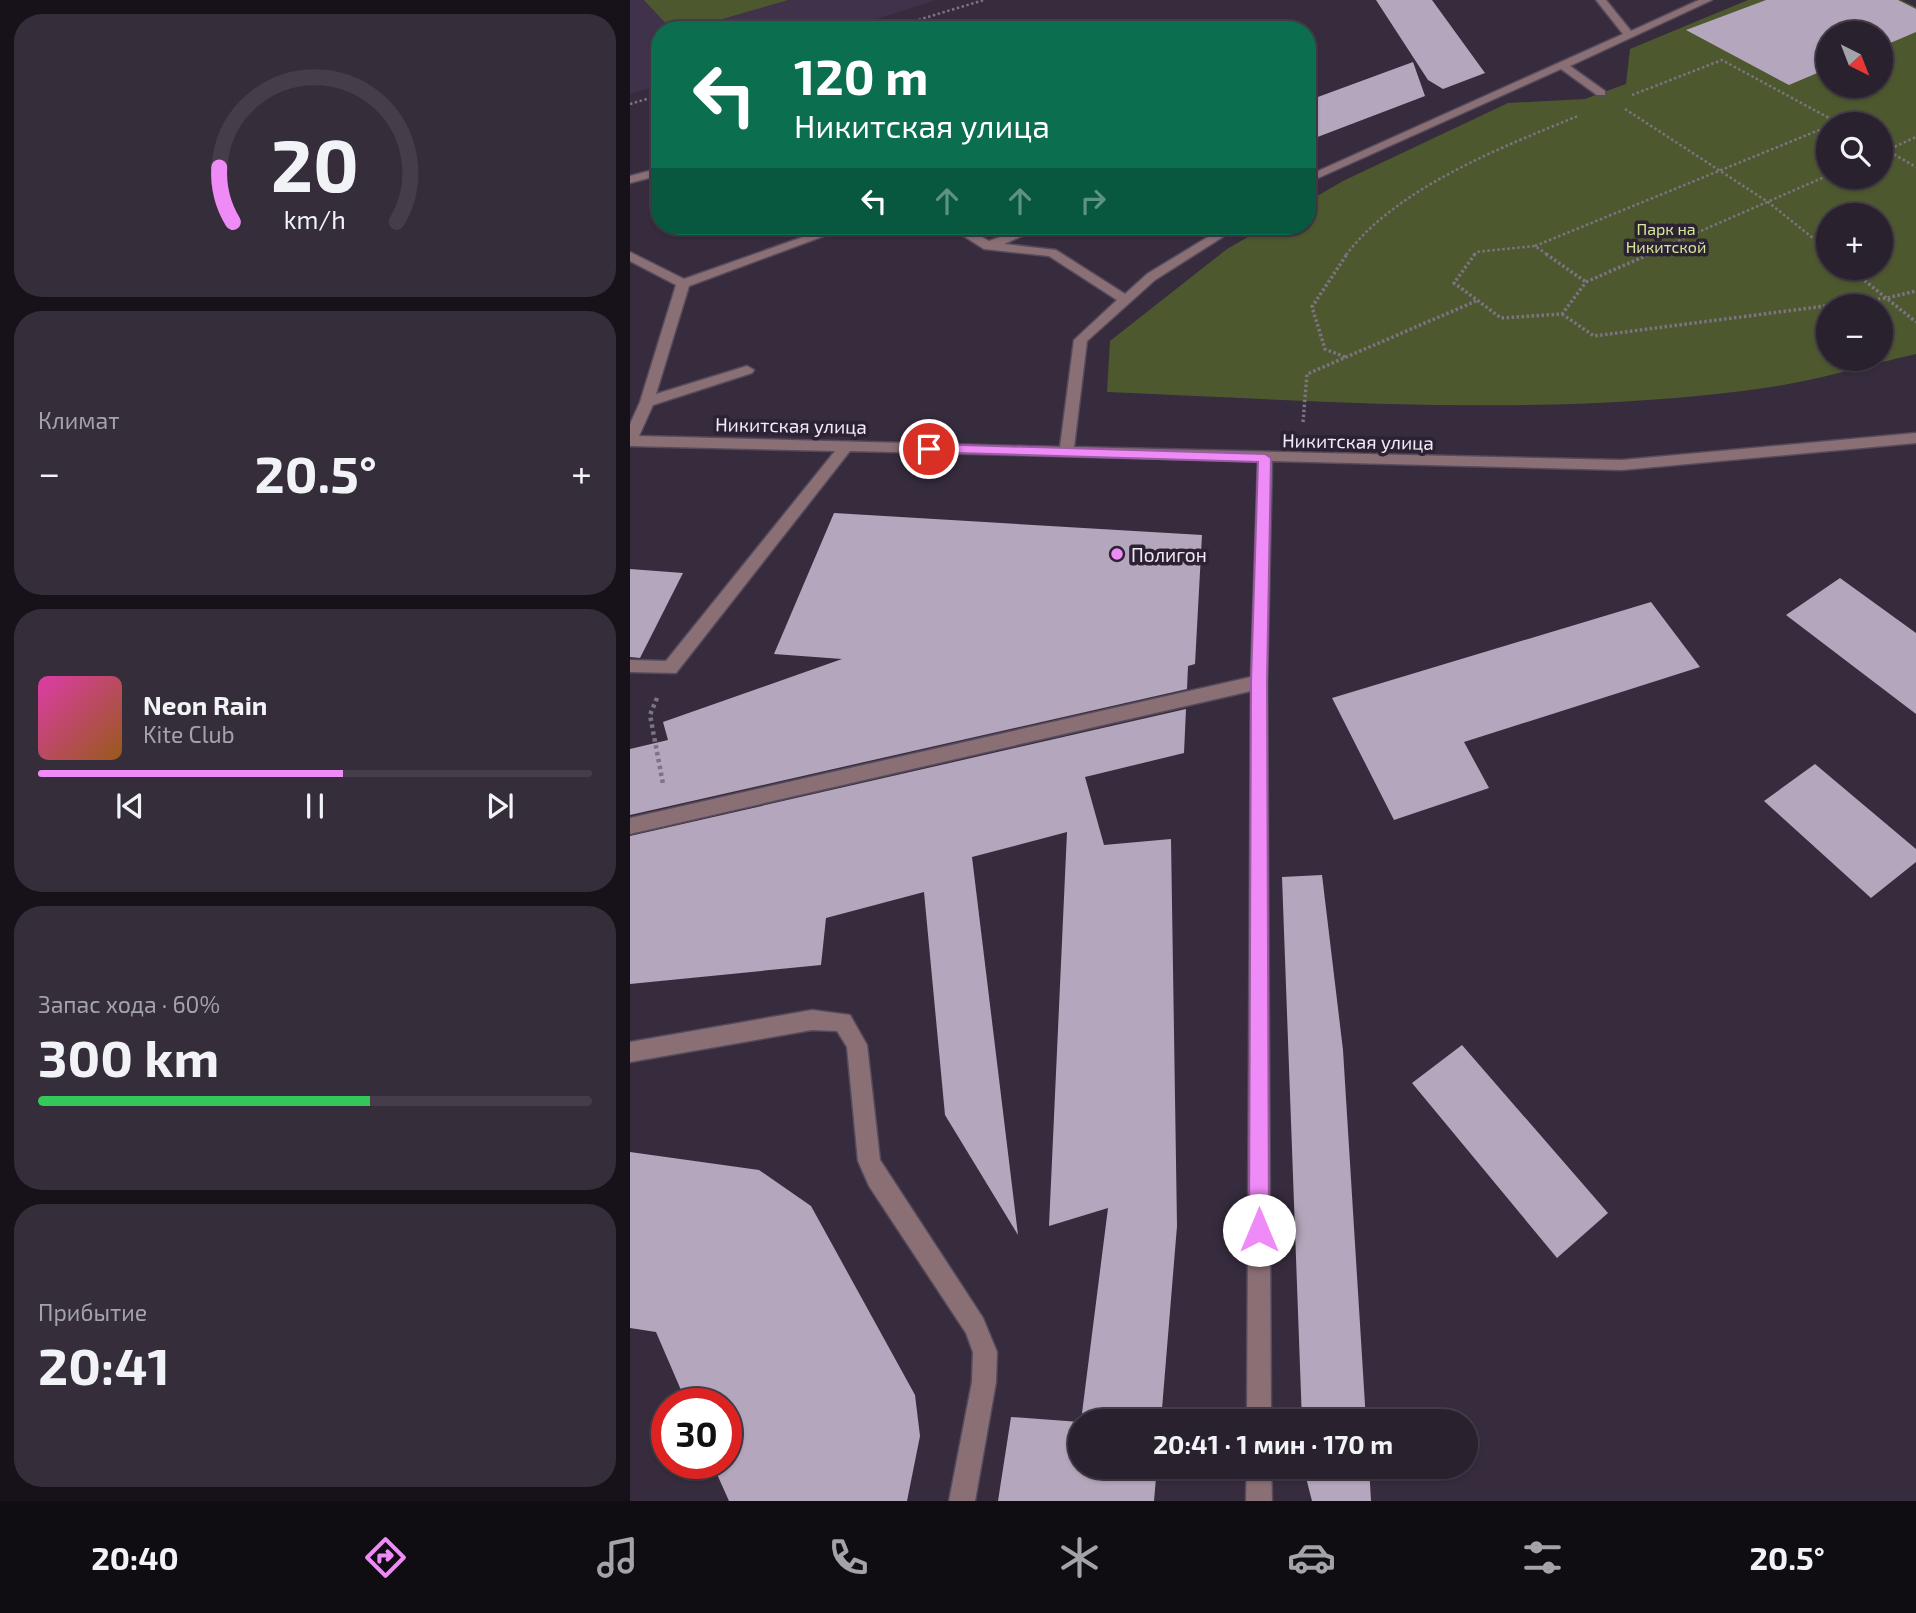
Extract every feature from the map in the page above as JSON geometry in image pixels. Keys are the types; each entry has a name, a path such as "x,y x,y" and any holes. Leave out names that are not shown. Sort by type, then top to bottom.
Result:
{"street":[{"path":"1601,0 1629,35"},
{"path":"1316,175 1707,0"},
{"path":"1562,65 1601,93"},
{"path":"630,180 651,174"},
{"path":"630,256 683,284 820,235"},
{"path":"969,235 988,246 1052,253 1124,299"},
{"path":"988,246 1016,235"},
{"path":"1066,453 1081,340 1151,277 1219,235"},
{"path":"630,441 647,402 683,284"},
{"path":"647,402 747,370"},
{"name":"Никитская улица","path":"630,441 1622,466 1915,440"},
{"path":"630,666 670,668 848,446"},
{"path":"1259,1409 1259,682 1265,458"},
{"path":"630,826 1259,682"},
{"path":"630,1052 812,1020 843,1022 857,1045 869,1161 877,1178 975,1326 985,1352 984,1382 961,1501"},
{"path":"1259,1479 1259,1501"}],"path":[{"path":"915,21 984,0"},
{"path":"1345,357 1325,349 1312,307 1355,243 1395,208 1515,142 1722,60 1816,112"},
{"path":"1601,93 1768,202 1816,241"},
{"path":"630,104 651,98"},
{"path":"1816,131 1535,246 1476,252 1454,283 1501,318 1562,314 1594,336 1816,307"},
{"path":"1893,147 1916,137"},
{"path":"1893,154 1916,167"},
{"path":"1562,314 1586,282 1816,182"},
{"path":"1535,246 1586,282"},
{"path":"1865,280 1882,294"},
{"path":"1893,297 1916,291"},
{"path":"1303,422 1307,374 1477,300"},
{"path":"1893,303 1916,322"},
{"path":"663,818 663,775 650,715 670,668"}],"shaded area":[{"path":"630,0 936,0 870,21 651,21 651,88 630,94"}],"green space":[{"path":"644,0 788,0 715,21 664,21"},
{"name":"Парк на Никитской","path":"1748,0 1901,0 1916,7 1916,354 1893,360 1893,294 1816,294 1816,371 1846,371 1771,387 1689,397 1523,405 1356,403 1107,392 1110,341 1227,249 1251,235 1316,235 1316,197 1343,181 1508,103 1585,99 1626,84 1630,49"}],"building":[{"path":"1376,0 1432,0 1485,73 1443,89 1428,80"},
{"path":"1766,0 1898,0 1916,9 1916,32 1894,41 1894,21 1816,21 1816,74 1789,85 1686,30"},
{"path":"1413,62 1425,96 1316,138 1316,98"},
{"path":"834,513 1202,535 1195,664 1188,666 1187,689 630,815 630,749 668,740 663,722 842,659 774,654"},
{"path":"630,569 683,573 640,658 630,657"},
{"path":"1840,578 1916,633 1916,714 1786,615"},
{"path":"1651,602 1700,667 1464,742 1489,788 1394,820 1332,698"},
{"path":"1186,709 1184,753 1085,777 1104,845 1171,839 1177,1226 1162,1409 1083,1409 1108,1208 1049,1226 1067,832 972,857 1018,1235 945,1115 924,892 826,918 821,965 630,984 630,836"},
{"path":"1815,764 1916,849 1916,862 1871,898 1764,801"},
{"path":"1322,875 1343,1050 1365,1409 1302,1409 1282,877"},
{"path":"1462,1045 1608,1213 1557,1258 1412,1083"},
{"path":"630,1152 759,1170 811,1206 915,1395 920,1436 907,1501 729,1501 719,1479 742,1479 742,1388 680,1388 656,1332 630,1328"},
{"path":"1011,1417 1068,1421 1068,1479 1156,1479 1154,1501 998,1501"},
{"path":"1306,1479 1370,1479 1371,1501 1312,1501"}],"place":[{"name":"Полигон","path":"1117,554"}],"route":[{"path":"929,449 1265,458 1259,682 1259,1230"}]}
